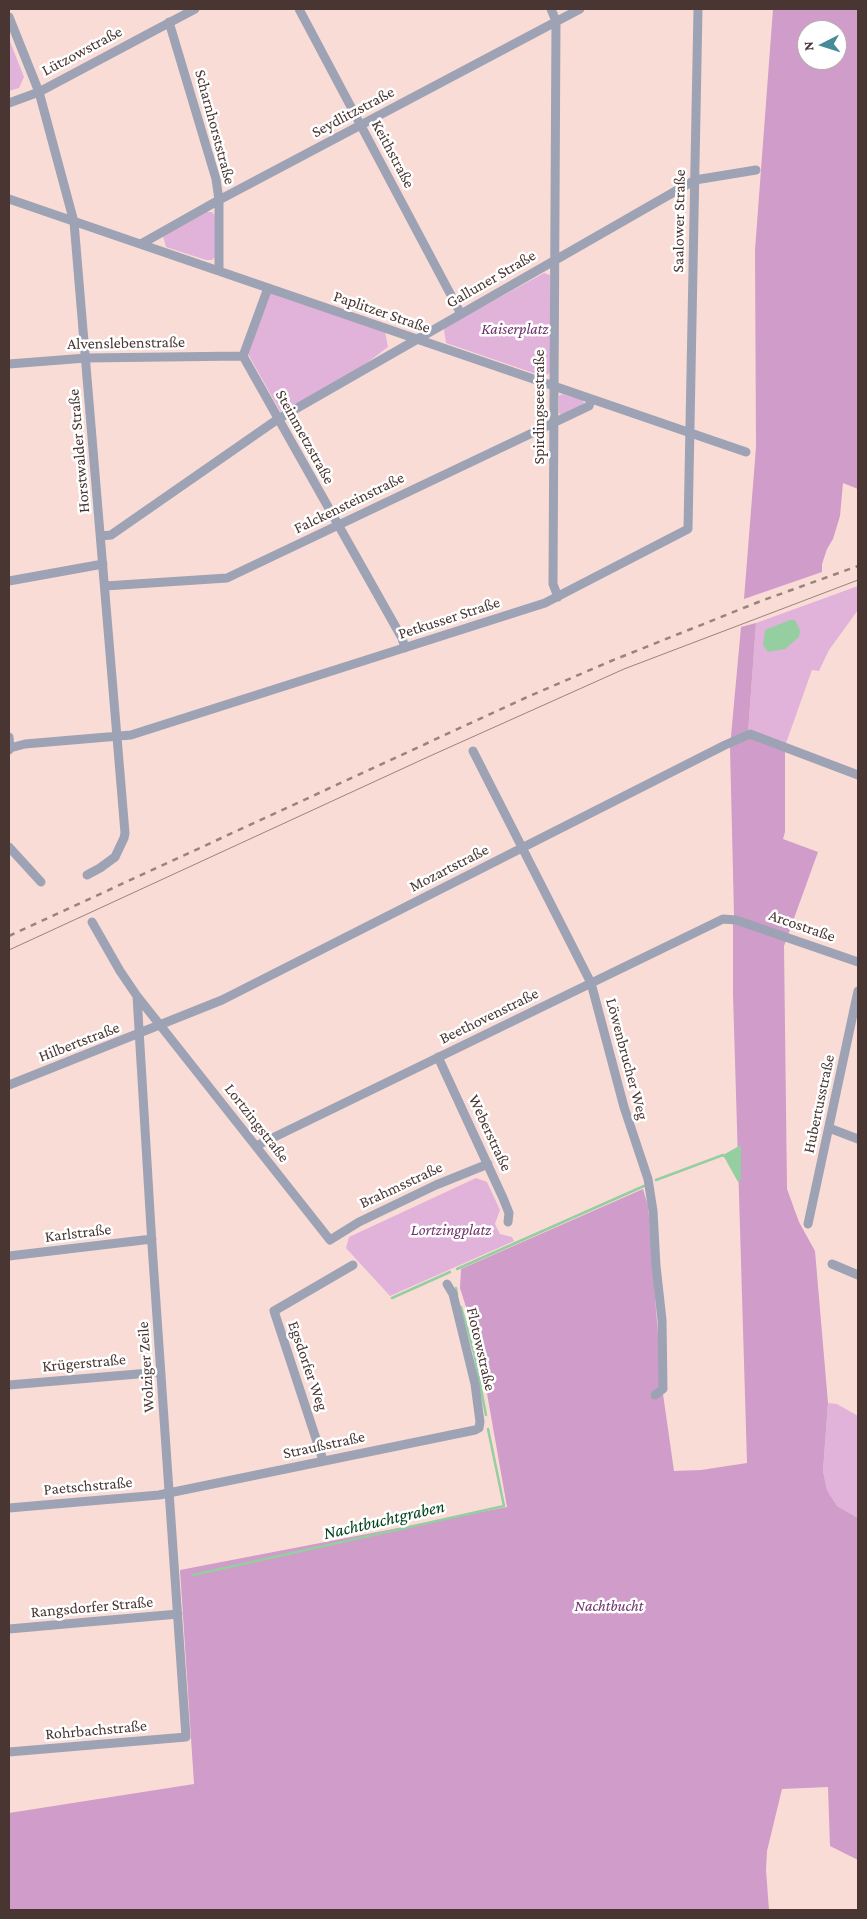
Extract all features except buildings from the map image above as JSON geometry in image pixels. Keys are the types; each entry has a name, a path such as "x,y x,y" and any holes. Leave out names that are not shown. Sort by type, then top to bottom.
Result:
{"street":[{"name":"Lützowstraße","path":"9,103 38,92 195,9"},
{"name":"Keithstraße","path":"299,9 461,314"},
{"name":"Spirdingseestraße","path":"551,9 556,21 553,584 558,597"},
{"name":"Seydlitzstraße","path":"141,244 218,200 580,9"},
{"name":"Saalower Straße","path":"690,433 698,9"},
{"name":"Horstwalder Straße","path":"9,17 38,92 74,222 125,822 124,838 115,857 105,865 87,874"},
{"name":"Scharnhorststraße","path":"169,22 216,179 219,271"},
{"name":"Galluner Straße","path":"101,536 111,535 278,419 695,180 756,170"},
{"name":"Paplitzer Straße","path":"9,199 746,452"},
{"path":"243,356 268,288"},
{"name":"Alvenslebenstraße","path":"9,364 86,358 243,356"},
{"name":"Steinmetzstraße","path":"243,356 402,638 405,648"},
{"name":"Falckensteinstraße","path":"105,586 227,578 589,406 591,399"},
{"name":"Petkusser Straße","path":"9,749 31,744 131,735 546,603 688,529 690,433"},
{"path":"9,581 103,564"},
{"name":"Mozartstraße","path":"160,1025 222,1000 750,734 858,775"},
{"path":"9,736 9,749"},
{"name":"Löwenbrucher Weg","path":"473,751 590,983 624,1107 652,1197 663,1339 663,1389 655,1395"},
{"path":"9,847 41,882"},
{"name":"Beethovenstraße","path":"256,1146 723,918 736,920"},
{"name":"Arcostraße","path":"736,920 858,962"},
{"path":"92,922 120,972 160,1025"},
{"name":"Hubertusstraße","path":"808,1224 858,991"},
{"name":"Wolziger Zeile","path":"137,996 138,1035 186,1737"},
{"name":"Hilbertstraße","path":"9,1085 160,1025"},
{"name":"Lortzingstraße","path":"160,1025 330,1240"},
{"name":"Weberstraße","path":"438,1057 509,1213 508,1222"},
{"path":"829,1128 858,1138"},
{"name":"Brahmsstraße","path":"330,1240 359,1222 454,1176 488,1164"},
{"name":"Karlstraße","path":"9,1256 152,1239"},
{"path":"832,1264 858,1275"},
{"name":"Egsdorfer Weg","path":"323,1460 274,1311 353,1265"},
{"name":"Flotowstraße","path":"447,1284 453,1294 469,1356 480,1422"},
{"name":"Krügerstraße","path":"9,1385 161,1372"},
{"name":"Straußstraße","path":"170,1493 475,1430 479,1428 480,1422"},
{"name":"Paetschstraße","path":"9,1508 170,1493"},
{"name":"Rangsdorfer Straße","path":"9,1629 178,1614"},
{"name":"Rohrbachstraße","path":"9,1752 186,1737"}],"green space":[{"path":"773,9 858,9 858,489 843,483 840,516 833,539 822,564 822,572 744,599 756,447 755,250"},
{"path":"9,39 24,77 19,88 9,91"},
{"path":"206,212 212,212 215,216 215,257 212,260 206,260 166,247 163,236"},
{"name":"Kaiserplatz","path":"544,273 550,275 551,369 549,374 542,376 446,343 444,330 446,327"},
{"path":"272,293 385,332 388,347 364,365 284,411 280,411 248,354"},
{"path":"562,394 583,400 584,404 561,415 559,413 559,396"},
{"path":"858,586 858,610 829,650 819,671 812,670 785,746 748,733 756,623"},
{"name":"Nachtbucht","path":"756,623 748,733 785,746 785,832 783,839 818,852 784,946 787,1189 799,1222 815,1251 828,1403 823,1471 827,1490 837,1506 858,1518 858,1860 830,1846 828,1787 782,1789 767,1851 766,1870 769,1910 9,1910 9,1813 194,1784 180,1570 507,1507 479,1348 460,1288 461,1269 643,1189 648,1206 662,1387 674,1471 701,1470 747,1463 733,994 734,915 730,747 741,627"},
{"name":"Lortzingplatz","path":"476,1178 487,1182 500,1210 495,1224 500,1234 512,1237 514,1241 390,1296 346,1248 349,1237"},
{"path":"828,1403 837,1404 858,1416 858,1518 837,1506 827,1490 823,1471"}],"shaded area":[{"path":"790,620 795,620 800,630 799,637 785,649 768,652 763,645 765,630"},
{"path":"741,1145 741,1179 738,1182 723,1155"}],"waterway":[{"path":"656,1180 724,1156"},
{"path":"457,1269 644,1186"},
{"path":"392,1298 450,1272"},
{"name":"Nachtbuchtgraben","path":"456,1288 457,1295"},
{"name":"Nachtbuchtgraben","path":"461,1307 474,1353 486,1415"},
{"name":"Nachtbuchtgraben","path":"193,1575 504,1506 488,1429"}],"tram line":[{"path":"9,950 624,669 858,580"}],"railway":[{"path":"9,936 525,698 611,661 761,601 858,566"}]}
